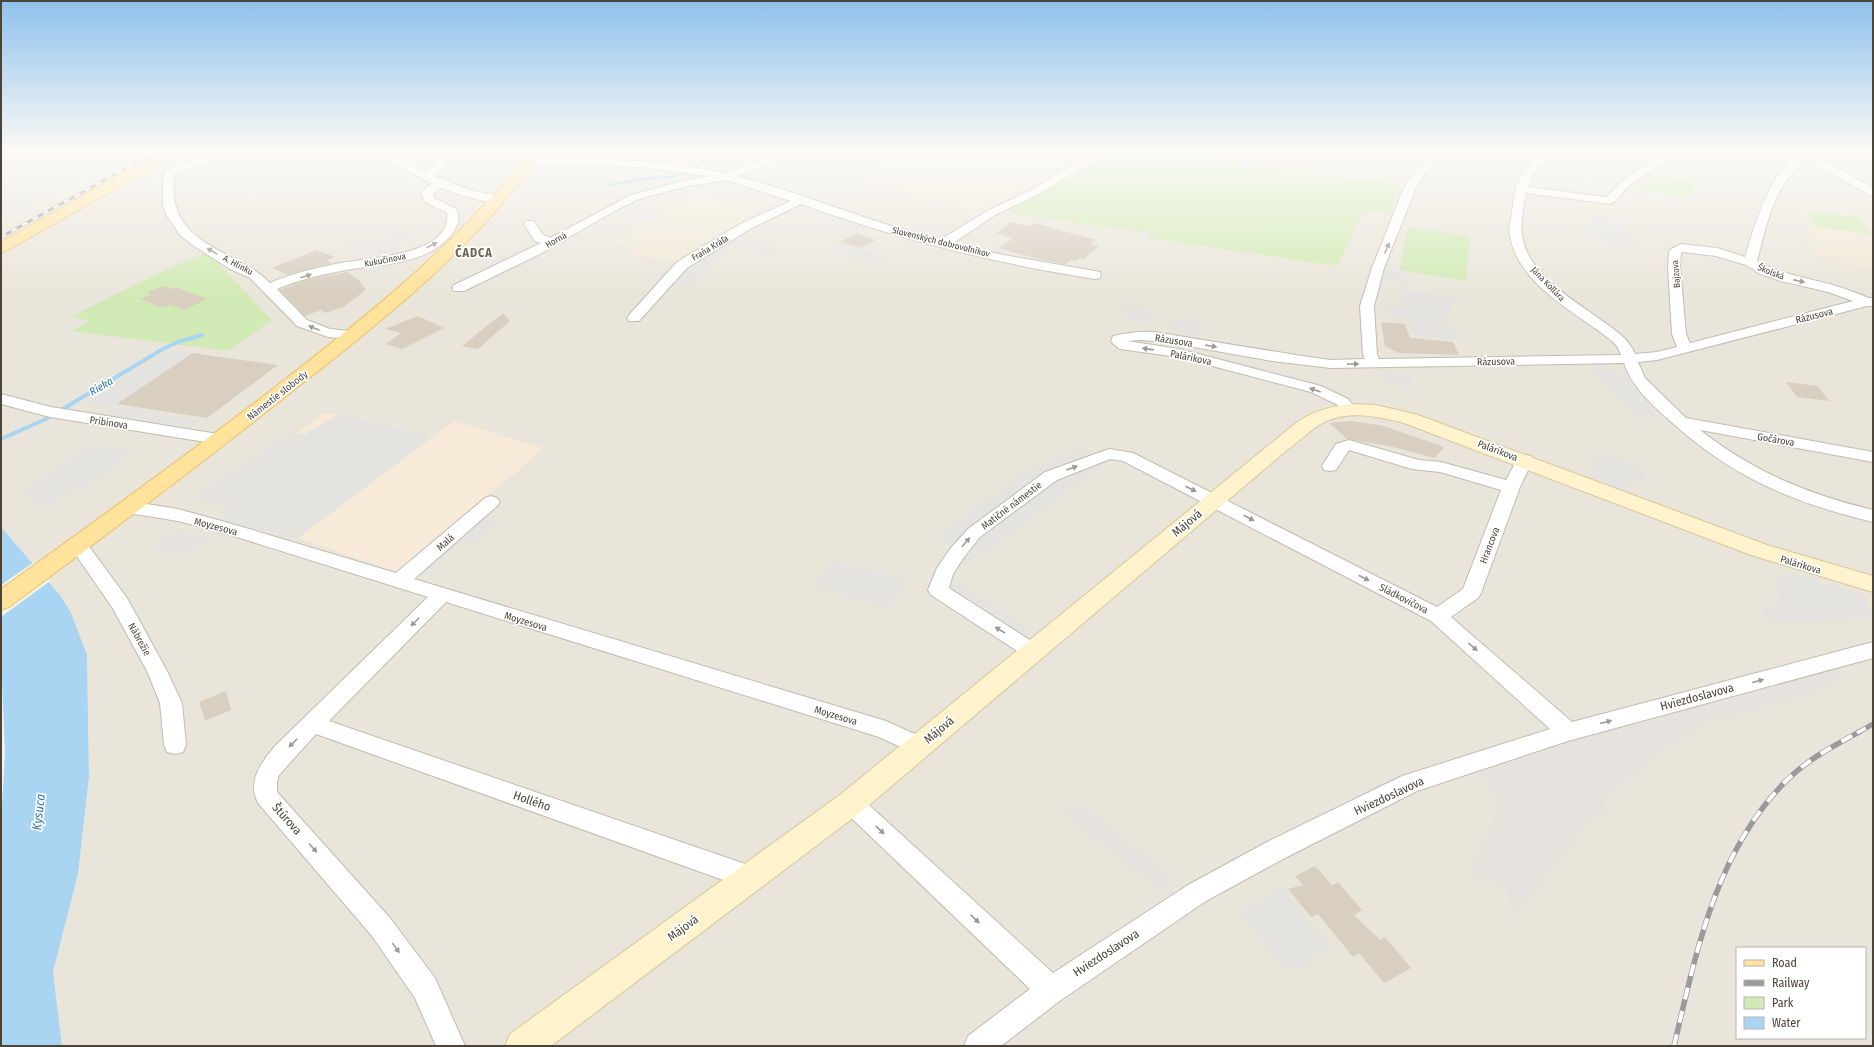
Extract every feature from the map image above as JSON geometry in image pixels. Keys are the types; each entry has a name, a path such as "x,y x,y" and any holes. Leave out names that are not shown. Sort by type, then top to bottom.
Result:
{"main road":[{"path":"1,248 88,199"},
{"name":"Námestie slobody","path":"1,601 128,507 352,336 444,255 499,199"},
{"name":"Palárikova","path":"1348,409 1387,412 1434,426 1759,550 1873,584"},
{"name":"Májová","path":"522,1046 851,803 1280,446 1317,418 1348,409"}],"street":[{"name":"A. Hlinku","path":"169,199 169,205 182,229 195,241 235,266 255,275 302,323 328,333 352,336"},
{"name":"Kukučínova","path":"269,288 280,283 335,268 402,258 439,242 451,227 453,215 452,211 429,199"},
{"name":"Horná","path":"458,288 551,243 612,208 633,199"},
{"name":"Slovenských dobrovoľníkov","path":"797,199 869,224 943,244 1051,269 1095,275"},
{"path":"943,244 991,213 1021,199"},
{"path":"1376,364 1370,355 1367,306 1373,284 1406,199"},
{"name":"Jána Kollára","path":"1519,199 1516,235 1521,252 1534,272 1562,300 1619,340 1628,352 1633,371 1680,422 1713,450 1763,479 1820,502 1873,516"},
{"path":"1593,199 1609,201 1612,199"},
{"name":"Školská","path":"1770,199 1750,262 1765,271 1786,278 1832,289 1870,302"},
{"name":"Fraňa Kráľa","path":"634,318 682,265 746,226 801,200"},
{"path":"530,224 539,238 551,243"},
{"name":"Bajzova","path":"1685,349 1679,334 1674,267 1675,252 1681,248 1717,252 1750,262"},
{"name":"Rázusova","path":"1118,342 1118,339 1130,336 1159,336 1296,361 1331,364 1629,359 1657,356 1870,302"},
{"name":"Palárikova","path":"1118,342 1125,346 1179,354 1214,362 1316,389 1343,402 1348,409"},
{"name":"Pribinova","path":"1,399 50,412 218,439"},
{"name":"Gočárova","path":"1680,422 1873,457"},
{"path":"1330,466 1342,448 1349,445 1418,465 1441,467 1511,487"},
{"name":"Matičné námestie","path":"1032,651 938,590 944,572 957,553 974,533 1051,476 1109,454 1127,457 1214,500"},
{"name":"Hrancova","path":"1438,616 1471,593 1511,487 1525,460"},
{"name":"Sládkovičova","path":"1214,500 1438,616 1568,732"},
{"name":"Malá","path":"399,581 491,502"},
{"name":"Moyzesova","path":"128,507 178,516 226,528 886,730 920,747"},
{"name":"Nábrežie","path":"72,549 120,603 157,671 170,703 175,745"},
{"name":"Štúrova","path":"443,594 283,753 267,772 264,784 266,796 381,927 425,988 451,1046"},
{"name":"Hviezdoslavova","path":"978,1046 1050,990 1197,893 1269,854 1410,783 1568,732 1873,650"},
{"name":"Hollého","path":"312,724 751,878"},
{"path":"851,803 1050,990"}],"shaded area":[{"path":"1,199 48,199 1,223"},
{"path":"48,199 1873,199 1873,1046 62,1046 53,972 78,874 89,777 87,655 60,595 1,527 1,223"},
{"path":"692,199 703,199 760,214 678,262 629,254 635,249 615,242 648,221"},
{"path":"926,199 1004,199 984,210 975,213"},
{"path":"1544,199 1561,199 1573,201 1573,206 1544,202"},
{"path":"801,200 869,224 857,231 786,207"},
{"path":"635,202 667,211 648,221 612,213"},
{"path":"1801,209 1873,218 1873,269 1846,264 1839,258 1818,256 1806,241 1812,233"},
{"path":"1592,216 1620,221 1621,231 1634,233 1636,245 1584,238 1582,225 1593,226"},
{"path":"530,224 551,243 558,246 528,263 480,285 473,282 492,273 481,269 531,245 532,241 527,236 523,225"},
{"path":"405,230 417,235 389,247 413,257 368,275 348,264 388,247 374,242 352,251 348,249 367,240 371,241 377,239 382,241"},
{"path":"727,233 776,248 768,258 755,255 759,248 731,245 722,256 717,259 694,287 648,281 672,261 678,262"},
{"path":"841,243 889,258 876,266 828,250"},
{"path":"1381,267 1409,272 1403,284 1397,283 1397,281 1384,279 1382,284"},
{"path":"1403,289 1455,299 1444,324 1386,316 1386,306 1395,308 1396,306 1400,306"},
{"path":"1118,305 1155,310 1151,324 1128,320"},
{"path":"1172,317 1201,322 1198,335 1167,330"},
{"path":"1409,320 1450,326 1460,340 1415,336"},
{"path":"1127,341 1172,347 1234,360 1306,380 1307,385 1133,345"},
{"path":"174,350 193,353 111,408 200,421 183,434 93,420 110,408 84,404 160,356"},
{"path":"1588,364 1607,364 1616,374 1625,374 1628,376 1658,408 1649,408 1658,417 1636,417"},
{"path":"1383,372 1411,375 1411,389 1381,380"},
{"path":"324,413 360,418 434,436 454,421 543,448 519,469 521,470 515,473 414,556 400,573 292,536 289,440"},
{"path":"340,414 434,436 298,538 215,520 232,507 210,501 189,499 227,476 292,432 305,434"},
{"path":"90,446 131,453 81,490 72,489 45,508 23,491"},
{"path":"1083,448 1109,461 950,577 1032,632 1020,642 938,590 957,553 938,535 1023,474"},
{"path":"1591,451 1637,464 1646,477 1642,483 1633,480 1626,491 1589,477 1598,461 1588,457"},
{"path":"490,495 491,502 507,500 488,518 498,522 476,543 465,540 426,576 397,572"},
{"path":"175,530 208,538 187,555 154,546"},
{"path":"831,561 907,580 889,608 814,587"},
{"path":"1786,572 1866,596 1866,603 1873,619 1769,622 1761,607 1774,610 1771,602 1783,605 1773,579 1786,581"},
{"path":"1841,665 1838,680 1827,688 1709,722 1670,746 1641,768 1612,793 1602,805 1608,811 1597,818 1595,816 1512,919 1507,889 1473,876 1474,859 1491,827 1500,797 1479,774 1487,771 1485,764"},
{"path":"1078,802 1175,880 1163,893 1065,815"},
{"path":"1282,888 1331,949 1306,960 1313,969 1282,966 1240,912"}],"green space":[{"path":"1027,199 1395,199 1391,214 1380,212 1362,213 1338,266 1149,238 1151,233 1009,213 1014,205"},
{"path":"1806,211 1859,217 1871,234 1817,227"},
{"path":"1407,227 1470,236 1466,281 1400,270"},
{"path":"208,253 272,320 228,351 71,331 89,321 72,316 175,265"}],"water":[{"name":"Kysuca","path":"1,527 60,595 71,613 87,655 89,777 78,874 53,972 62,1046 1,1046 1,823 5,753 1,654"}],"pier":[{"path":"34,562 50,581 1,617 1,585"}],"building":[{"path":"1012,222 1029,226 1034,223 1096,240 1090,244 1099,246 1084,259 1080,258 1075,261 1071,260 1065,264 1041,260 999,248 1013,238 996,233"},
{"path":"856,233 876,240 862,248 841,242"},
{"path":"316,250 335,257 326,260 332,263 288,275 272,268"},
{"path":"347,272 359,280 366,290 343,307 325,313 321,310 305,316 280,290 306,280"},
{"path":"165,286 172,289 176,287 207,299 184,310 170,305 163,308 140,299 150,295 148,291"},
{"path":"503,313 510,321 478,349 462,346"},
{"path":"418,316 444,328 402,349 386,344 401,333 385,329"},
{"path":"1381,322 1405,324 1410,338 1453,342 1459,355 1399,353 1385,346"},
{"path":"193,353 278,365 207,418 117,404"},
{"path":"1786,382 1818,386 1829,401 1797,397"},
{"path":"1351,421 1384,426 1444,447 1435,458 1393,447 1347,439 1329,423"},
{"path":"226,691 231,710 205,721 199,702"},
{"path":"1315,866 1332,885 1338,882 1362,910 1354,915 1380,940 1385,937 1411,968 1384,983 1359,953 1353,957 1318,914 1311,917 1288,889 1303,885 1295,876"}],"waterway":[{"name":"Rieka","path":"1,439 46,419 163,349 178,342 202,335"}],"railway":[{"path":"1,237 70,199"},
{"path":"1857,733 1873,724"},
{"path":"1674,1046 1700,941 1711,906 1741,841 1760,811 1792,775 1820,754 1859,732"}],"district":[{"name":"ČADCA","path":"474,253"}]}
